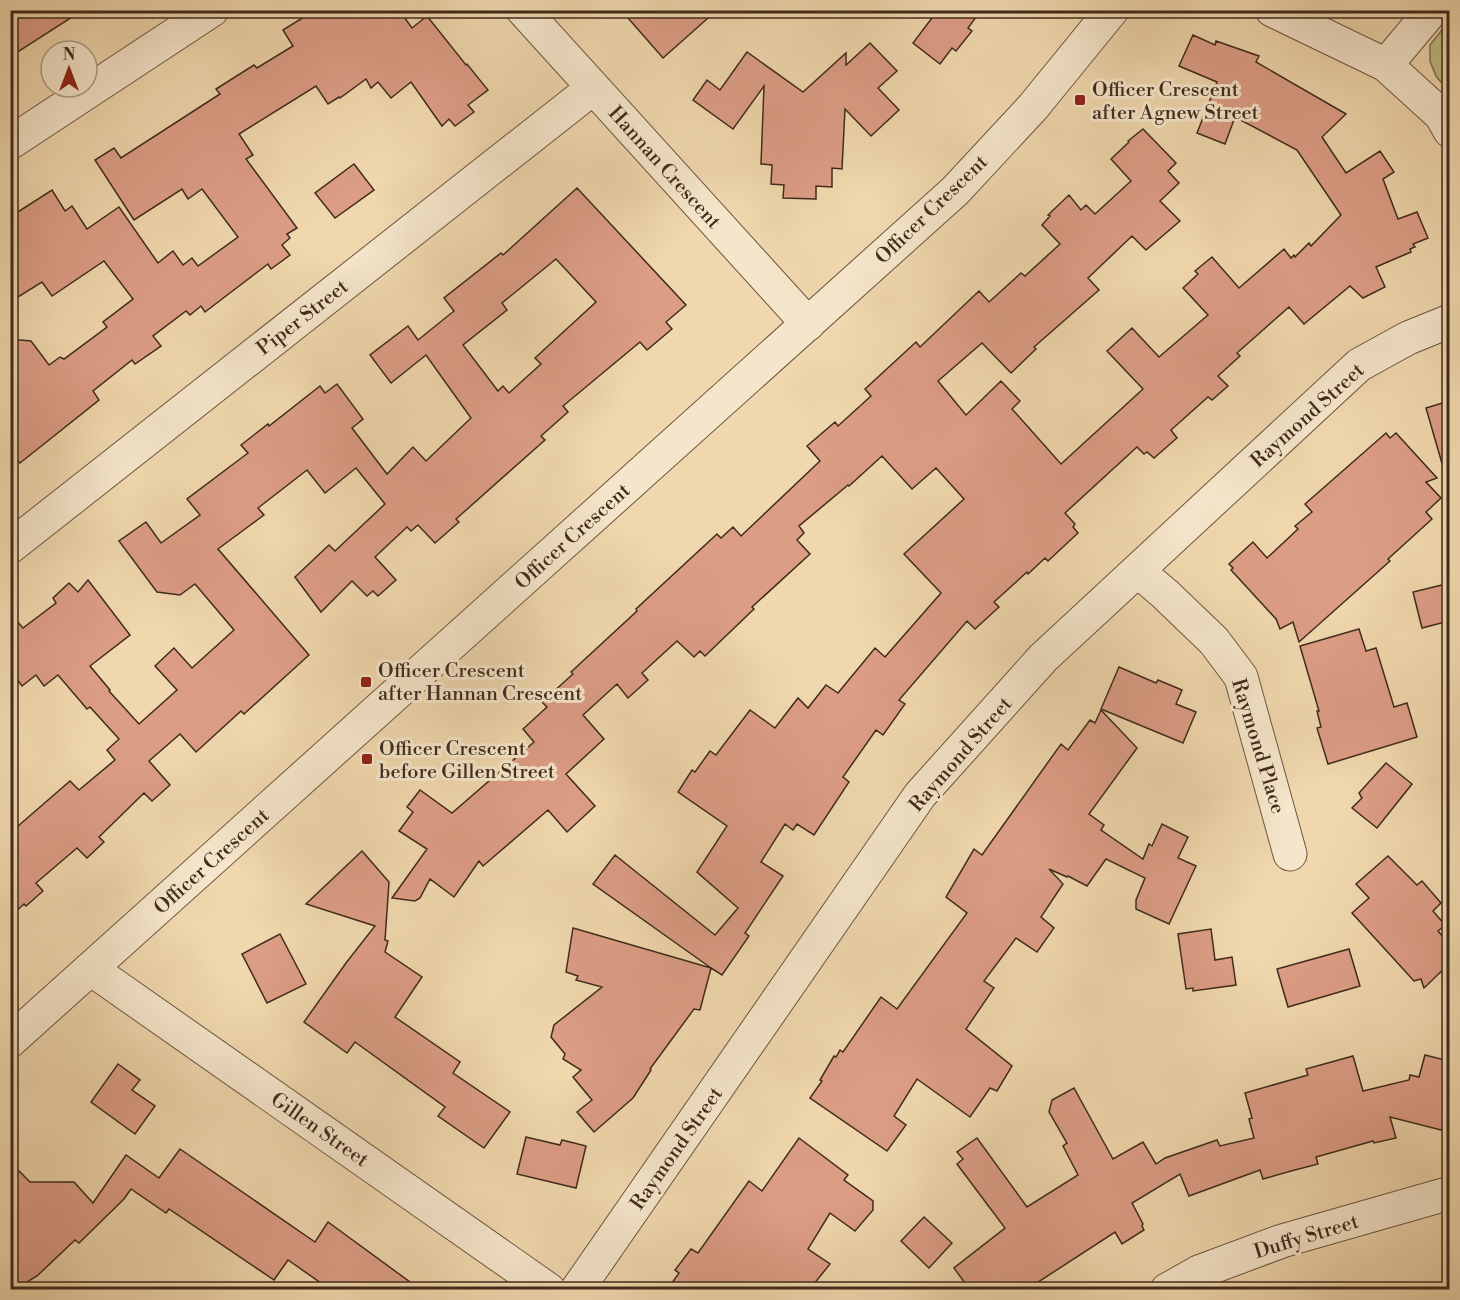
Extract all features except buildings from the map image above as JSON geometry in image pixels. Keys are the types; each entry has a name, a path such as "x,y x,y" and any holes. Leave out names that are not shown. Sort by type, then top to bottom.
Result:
{"street":[{"path":"10,142 212,10"},
{"name":"Hannan Crescent","path":"523,10 808,324"},
{"name":"Officer Crescent","path":"10,1041 955,191 1033,107 1112,10"},
{"path":"1272,10 1386,65 1441,115 1449,131"},
{"path":"1386,65 1432,10"},
{"name":"Piper Street","path":"10,547 593,88"},
{"name":"Raymond Street","path":"577,1290 920,795 1043,658 1359,365 1408,338 1449,321"},
{"name":"Raymond Place","path":"1138,571 1214,641 1241,677 1290,854"},
{"name":"Gillen Street","path":"91,969 549,1290"},
{"name":"Duffy Street","path":"1167,1290 1199,1272 1282,1241 1449,1193"}],"shaded area":[{"path":"1449,21 1449,92 1436,76 1430,61 1430,45"}],"place":[{"name":"Officer Crescent after Agnew Street","path":"1080,100"},
{"name":"Officer Crescent after Hannan Crescent","path":"366,682"},
{"name":"Officer Crescent before Gillen Street","path":"367,759"}]}
